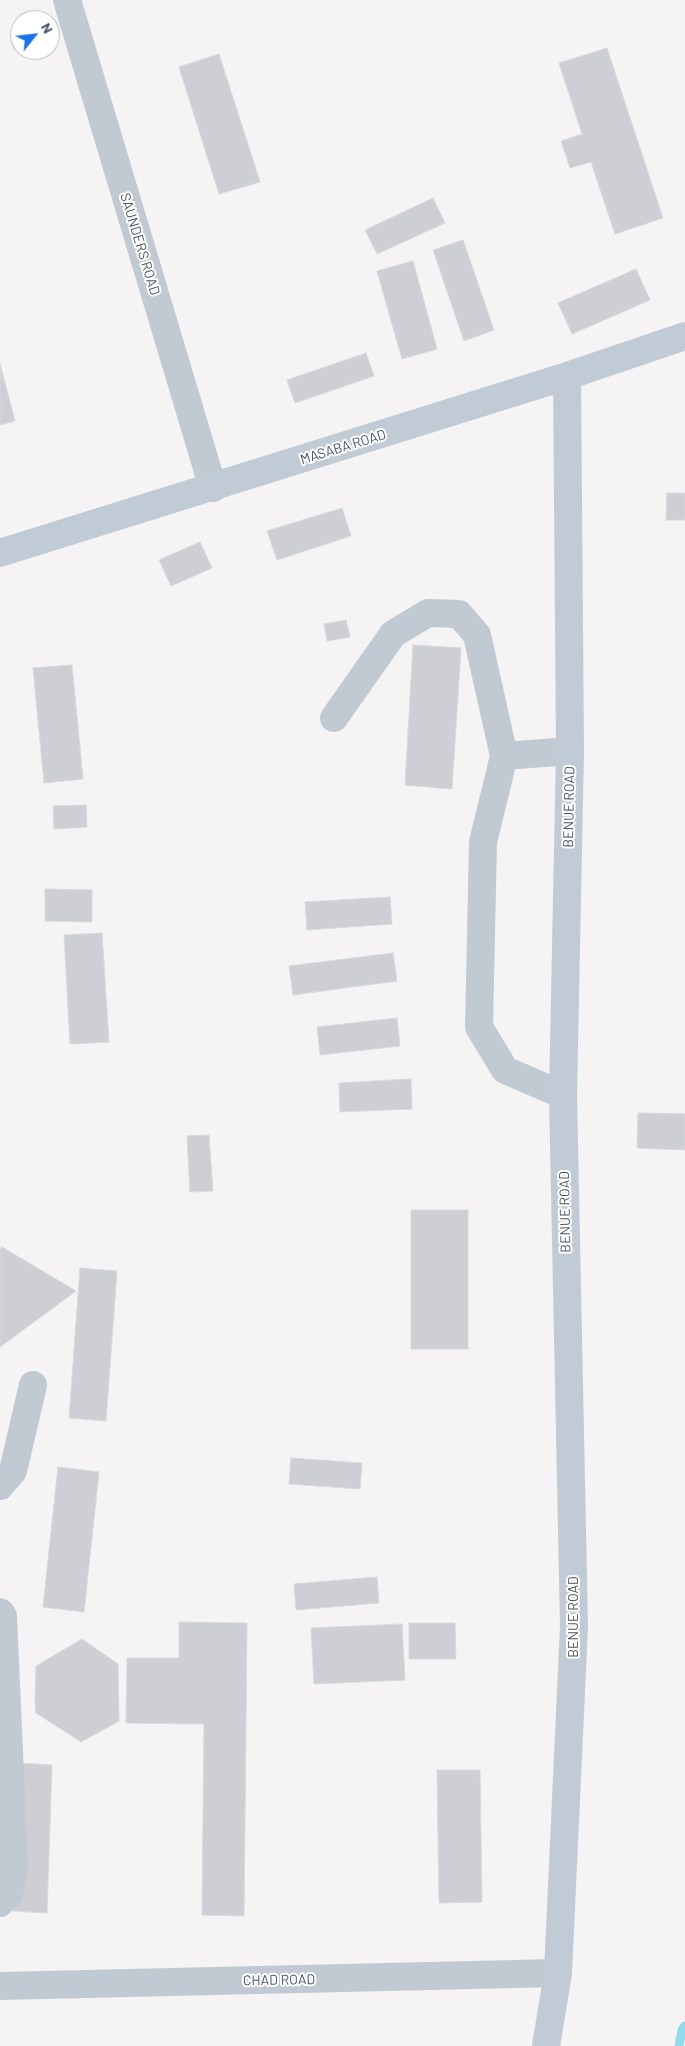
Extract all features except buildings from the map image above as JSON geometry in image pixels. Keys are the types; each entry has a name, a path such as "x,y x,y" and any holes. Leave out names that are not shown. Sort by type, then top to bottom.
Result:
{"street":[{"name":"SAUNDERS ROAD","path":"67,0 212,488"},
{"name":"MASABA ROAD","path":"0,553 567,376 685,336"},
{"name":"BENUE ROAD","path":"546,2046 558,1973 574,1626 562,1095 570,751 567,376"},
{"path":"334,718 393,634 428,613 458,614 477,635 504,756 483,842 479,1027 505,1070 562,1095"},
{"path":"504,756 570,751"},
{"path":"0,1486 13,1471 33,1385"},
{"path":"0,1612 3,1616 14,1865 8,1894 0,1902"},
{"name":"CHAD ROAD","path":"0,1986 558,1973"}],"waterway":[{"path":"679,2046 682,2030 685,2026"}]}
